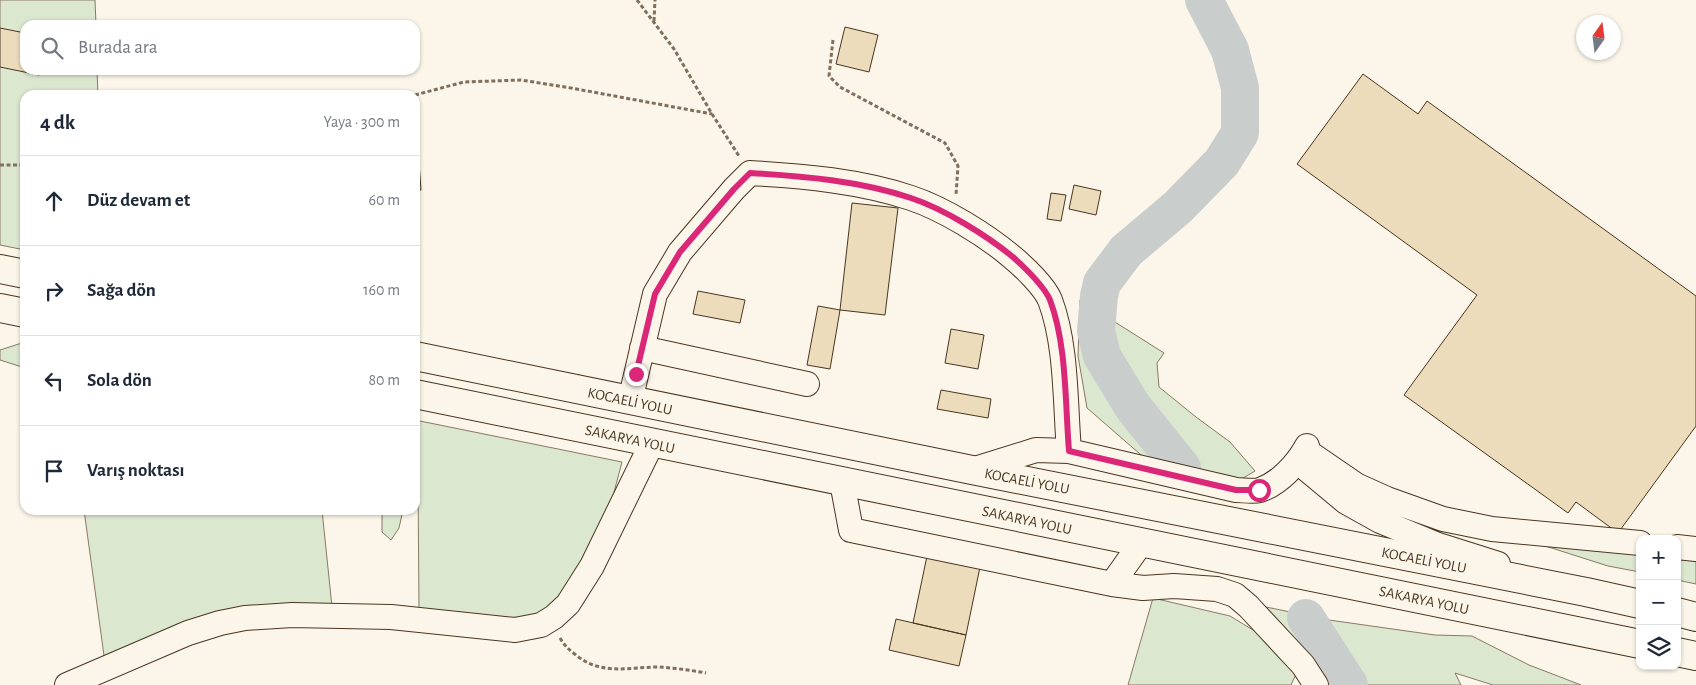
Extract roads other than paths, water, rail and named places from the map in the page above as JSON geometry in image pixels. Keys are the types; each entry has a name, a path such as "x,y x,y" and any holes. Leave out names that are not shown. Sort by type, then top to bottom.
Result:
{"highway":[{"path":"0,269 20,273"},
{"path":"0,308 20,312"},
{"name":"KOCAELİ YOLU","path":"420,357 1636,603"},
{"name":"SAKARYA YOLU","path":"420,395 1636,643"},
{"path":"1681,613 1696,617"},
{"path":"1681,653 1696,656"}],"street":[{"path":"630,401 655,294 680,252 750,173 787,175 857,184 912,198 954,217 1002,248 1028,270 1049,298 1061,340 1069,451"},
{"path":"642,348 807,384"},
{"path":"66,685 188,633 244,618 292,615 391,617 515,630 541,625 568,604 592,566 652,443"},
{"path":"972,470 1036,450 1069,451 1236,490 1259,490 1276,481 1303,453"},
{"path":"1303,453 1356,485 1387,499 1443,519 1492,529 1636,544"},
{"path":"1303,453 1346,502 1380,521 1438,545 1586,592"},
{"path":"842,482 851,530 1112,584 1143,588 1174,586 1217,589 1235,595 1248,606 1303,665 1316,685"},
{"path":"1112,584 1141,543"},
{"path":"1681,547 1696,549"}],"waterway":[{"path":"1182,468 1133,407 1102,356 1096,331 1102,283 1126,251 1178,207 1222,162 1240,133 1240,88 1230,50 1204,0"},
{"path":"1306,618 1349,685"}]}
